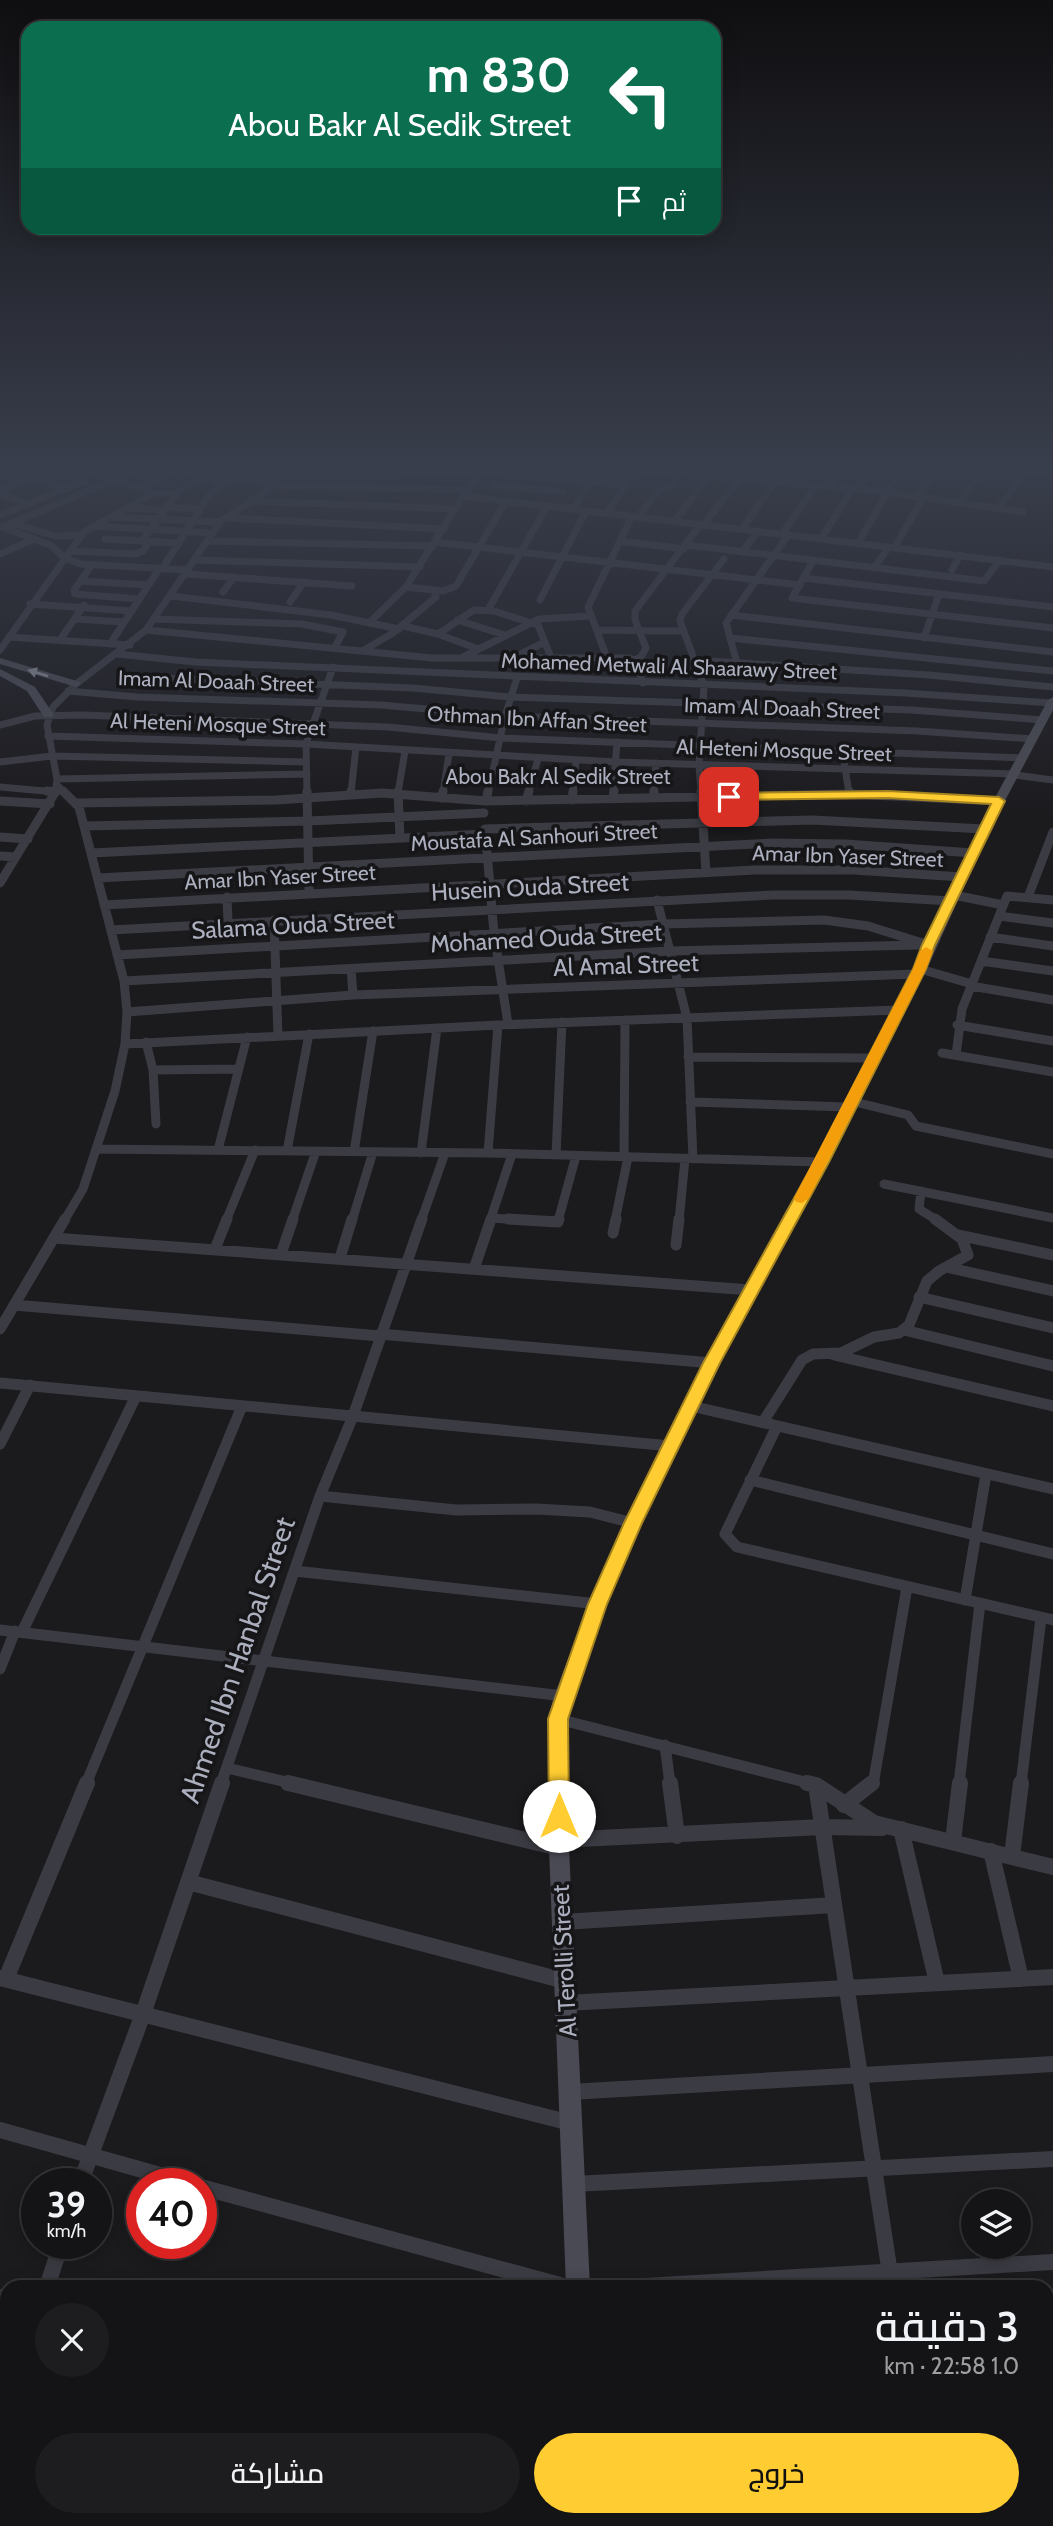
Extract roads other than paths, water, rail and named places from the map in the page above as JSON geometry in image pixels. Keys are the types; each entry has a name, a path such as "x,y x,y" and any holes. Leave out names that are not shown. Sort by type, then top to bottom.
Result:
{"street":[{"path":"0,650 44,585"},
{"path":"78,585 73,592 139,600"},
{"path":"110,644 148,585"},
{"path":"48,715 72,688 146,630 178,585"},
{"path":"223,592 228,585"},
{"path":"290,602 302,585"},
{"path":"339,585 352,586"},
{"path":"369,623 406,587 434,591 457,585"},
{"path":"488,610 502,585"},
{"path":"540,600 548,585"},
{"path":"599,585 589,603 607,659"},
{"path":"146,630 460,658 634,660 645,653 635,611 656,585"},
{"path":"704,585 682,614 680,621 704,686 699,765 706,873"},
{"path":"737,663 726,625 754,585"},
{"path":"800,585 792,598 1053,628"},
{"path":"843,585 1053,607"},
{"path":"364,650 401,627 438,595 434,591"},
{"path":"924,638 939,594"},
{"path":"60,640 90,596"},
{"path":"171,596 331,615 401,627 438,634 478,649"},
{"path":"30,604 132,611"},
{"path":"438,634 468,611 488,610 538,625 552,660"},
{"path":"732,615 1053,652"},
{"path":"460,658 531,622 548,617 591,616"},
{"path":"75,619 124,622"},
{"path":"155,619 302,624 343,632 335,647"},
{"path":"457,620 505,635"},
{"path":"597,630 682,631"},
{"path":"872,651 877,632"},
{"path":"9,637 130,645"},
{"path":"730,638 1053,671"},
{"path":"510,659 545,642"},
{"name":"Mohamed Metwali Al Shaarawy Street","path":"117,654 195,662 425,671 517,678 1053,697"},
{"path":"634,660 643,683"},
{"path":"694,660 868,671 1053,697"},
{"path":"0,661 72,688"},
{"name":"Salama Ouda Street","path":"309,892 306,744 333,667"},
{"path":"800,667 804,689"},
{"path":"868,671 870,691"},
{"path":"0,883 3,874 50,804 57,785 48,736 48,715 31,689 2,674"},
{"path":"160,678 423,689 510,697 880,709 1043,720"},
{"path":"488,1153 503,1024 503,989 494,933 484,801 498,757 505,716 517,678"},
{"name":"Imam Al Doaah Street","path":"72,688 111,696 395,705 505,716 889,730 1033,739"},
{"name":"Al Terolli Street","path":"578,2280 559,1844 558,1719 564,1696 597,1604 633,1523 712,1363 822,1162 872,1058 918,972 984,830 1053,697"},
{"name":"Othman Ibn Affan Street","path":"0,725 48,715 312,724 416,729 501,738 891,751 1018,769"},
{"path":"0,717 9,721"},
{"path":"889,730 891,751"},
{"name":"Al Heteni Mosque Street","path":"48,736 306,744 656,764 845,769 1018,769"},
{"path":"613,799 617,742"},
{"path":"351,795 356,747"},
{"path":"842,749 849,794"},
{"path":"400,838 398,793 405,751"},
{"path":"442,798 449,754"},
{"path":"0,762 52,756 306,762"},
{"path":"526,801 538,759"},
{"path":"572,800 576,761"},
{"path":"654,798 656,764"},
{"path":"1018,769 1053,780"},
{"path":"0,787 307,774"},
{"path":"0,1329 83,1189 115,1091 125,1044 127,1012 124,982 98,878 76,803 57,785"},
{"name":"Abou Bakr Al Sedik Street","path":"76,803 307,799 398,793 484,801 849,794 999,801"},
{"path":"0,810 3,801 50,804"},
{"path":"84,826 308,821 484,813"},
{"path":"91,853 703,822 846,821 984,830"},
{"path":"1028,897 1053,832"},
{"path":"0,837 28,839"},
{"name":"Moustafa Al Sanhouri Street","path":"98,878 808,843 973,853"},
{"path":"0,856 16,857"},
{"name":"Amar Ibn Yaser Street","path":"104,905 309,892 706,873 832,869 962,877"},
{"name":"Husein Ouda Street","path":"111,930 492,908 810,894 952,898 1003,905"},
{"path":"956,1055 960,1040 957,1025 1008,895 1053,900"},
{"path":"227,897 228,923"},
{"path":"657,900 687,1018 689,1159 676,1245"},
{"path":"999,916 1053,923"},
{"path":"274,920 278,1036"},
{"name":"Salama Ouda Street","path":"117,955 663,924 839,920 929,945"},
{"path":"990,937 1053,946"},
{"name":"Mohamed Ouda Street","path":"124,982 670,951 929,945"},
{"path":"981,961 1053,971"},
{"path":"351,969 353,995"},
{"name":"Al Amal Street","path":"127,1012 353,995 918,972 1053,1000"},
{"path":"125,1044 503,1024 898,1010"},
{"path":"613,1233 626,1157 625,1020"},
{"path":"556,1155 562,1022"},
{"path":"957,1025 1053,1041"},
{"path":"421,1153 437,1028"},
{"path":"354,1152 373,1031"},
{"path":"287,1151 309,1034"},
{"path":"218,1150 247,1037"},
{"path":"146,1042 153,1070 156,1124"},
{"path":"942,1053 1053,1072"},
{"path":"688,1057 872,1058"},
{"path":"153,1070 239,1069"},
{"path":"690,1102 850,1104 908,1115 916,1126 1053,1154"},
{"path":"97,1149 488,1153 822,1162"},
{"path":"215,1249 255,1150"},
{"path":"281,1254 316,1151"},
{"path":"341,1258 373,1152"},
{"name":"Ahmed Ibn Hanbal Street","path":"85,2168 143,2014 320,1496 352,1416 445,1153"},
{"path":"474,1269 512,1154"},
{"path":"491,1218 558,1222 576,1156"},
{"path":"884,1184 1053,1218"},
{"path":"904,1330 909,1325 924,1283 930,1276 961,1263 968,1255 967,1245 958,1236 939,1219 919,1209 921,1191"},
{"path":"958,1236 1053,1255"},
{"path":"54,1238 751,1290"},
{"path":"948,1267 1053,1291"},
{"path":"919,1297 1053,1328"},
{"path":"14,1305 712,1363"},
{"path":"763,1422 802,1360 813,1354 847,1351 874,1337 904,1330 1053,1366"},
{"path":"832,1354 1053,1406"},
{"path":"0,1382 671,1446"},
{"path":"0,1444 30,1385"},
{"path":"0,1669 136,1395"},
{"path":"242,1406 3,1979 571,2123"},
{"path":"691,1406 1052,1489 1053,1475"},
{"path":"777,1426 725,1534 737,1547 1047,1619 1012,1856"},
{"path":"965,1600 986,1474"},
{"path":"750,1480 1053,1554"},
{"path":"320,1496 456,1510 536,1509 590,1512 633,1523"},
{"path":"295,1570 597,1604"},
{"path":"844,1805 855,1793 870,1786 874,1779 908,1587"},
{"path":"953,1841 980,1603"},
{"path":"0,1630 564,1696"},
{"path":"558,1719 816,1785 874,1823 1053,1867"},
{"path":"665,1745 677,1836"},
{"path":"227,1768 559,1844 822,1827 901,1829"},
{"path":"816,1785 891,2280 1053,2262"},
{"path":"901,1829 937,1983"},
{"path":"991,1851 1021,1979"},
{"path":"188,1882 565,1981"},
{"path":"563,1922 834,1905"},
{"path":"566,2003 1053,1977"},
{"path":"570,2092 1053,2064"},
{"path":"0,2130 133,2168"},
{"path":"574,2184 1053,2159"},
{"path":"217,2191 541,2280"},
{"path":"49,2280 56,2259"}]}
